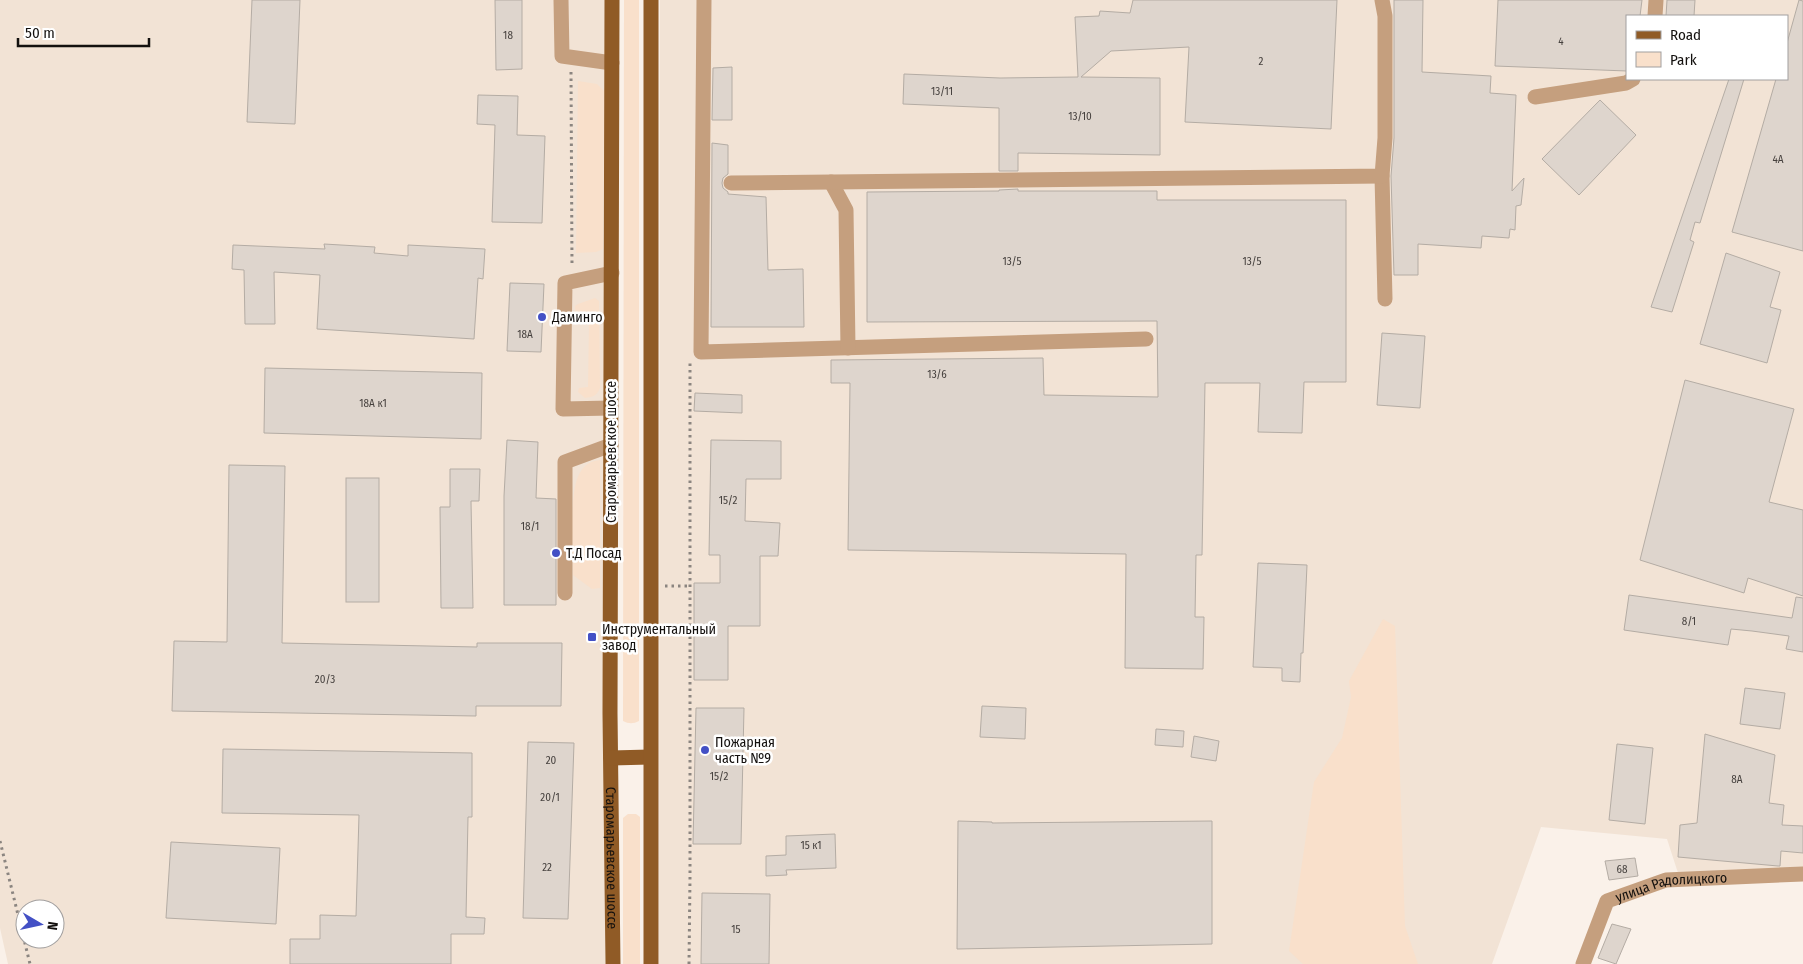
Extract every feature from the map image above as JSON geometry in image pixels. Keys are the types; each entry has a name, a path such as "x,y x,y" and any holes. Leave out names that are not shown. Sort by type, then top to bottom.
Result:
{"main road":[{"name":"Старомарьевское шоссе","path":"612,0 610,758 613,964"},
{"path":"651,0 651,964"},
{"path":"610,758 650,757"}],"street":[{"path":"561,0 562,56 612,64"},
{"path":"704,0 701,352 1146,339"},
{"path":"1382,0 1385,16 1385,138 1382,176 1385,299"},
{"path":"1655,15 1656,0"},
{"path":"1534,97 1626,83 1631,80"},
{"path":"731,183 1382,176"},
{"path":"831,182 846,210 848,348"},
{"path":"611,408 564,409 565,283 612,273"},
{"path":"565,593 565,462 611,444"},
{"name":"улица Радолицкого","path":"1583,964 1608,901 1666,880 1803,874"}],"path":[{"path":"571,58 572,282"},
{"path":"688,964 690,877 690,355"},
{"path":"0,841 30,964"}],"shaded area":[{"path":"0,0 606,0 605,964 8,964 0,928"},
{"path":"660,0 1803,0 1803,869 1678,873 1667,839 1541,827 1492,964 659,964"}],"green space":[{"path":"624,0 639,0 639,721 635,723 623,721"},
{"path":"578,81 597,84 604,91 603,249 596,252 576,253"},
{"path":"595,298 599,301 600,388 594,396 585,398 578,392 579,388 588,387 589,321 578,321 575,306"},
{"path":"600,460 600,588 592,589 573,575 573,505 574,491 581,471 589,463"},
{"path":"1383,619 1395,626 1405,926 1418,964 1303,964 1289,951 1314,782 1342,738 1351,697 1349,681"},
{"path":"628,814 636,814 640,817 640,964 623,964 623,818"}],"building":[{"path":"252,0 300,0 295,124 247,122"},
{"path":"495,0 522,0 522,69 496,70"},
{"path":"1133,0 1337,0 1331,129 1185,122 1189,47 1111,51 1081,77 1160,78 1160,155 1018,153 1018,171 999,171 999,108 903,104 904,74 1000,78 1078,77 1075,17 1099,16 1100,11 1130,13"},
{"path":"1394,0 1423,0 1422,72 1491,76 1490,93 1516,95 1512,191 1524,178 1521,205 1516,206 1515,230 1510,229 1509,238 1482,236 1481,248 1418,244 1418,275 1394,275 1391,176 1394,138"},
{"path":"1498,0 1642,0 1640,15 1626,15 1626,71 1495,66"},
{"path":"1667,0 1695,0 1694,15 1666,15"},
{"path":"1799,0 1803,1 1803,251 1732,232 1776,80 1788,80 1788,39"},
{"path":"732,67 732,120 712,120 713,68"},
{"path":"1729,80 1744,80 1700,223 1695,222 1690,240 1694,242 1672,312 1651,307"},
{"path":"478,95 518,96 517,135 545,136 542,223 492,222 495,125 477,124"},
{"path":"1600,100 1636,135 1579,195 1542,159"},
{"path":"712,143 728,145 728,174 723,178 722,183 723,188 728,194 766,197 768,270 803,269 804,327 711,327"},
{"path":"1018,189 1018,191 1157,191 1157,200 1346,200 1346,382 1304,382 1302,433 1258,432 1260,383 1205,383 1202,555 1196,555 1195,617 1204,617 1203,669 1125,668 1126,554 848,550 850,383 831,383 831,360 1043,358 1044,395 1158,397 1157,321 867,322 867,192 999,191"},
{"path":"324,244 375,247 374,253 408,256 408,245 485,249 483,279 478,278 474,339 317,329 320,275 274,272 275,324 245,324 244,270 232,269 233,245 325,249"},
{"path":"1726,253 1780,272 1770,307 1781,310 1767,363 1700,344"},
{"path":"510,283 544,284 541,352 507,351"},
{"path":"1382,333 1425,336 1420,408 1377,405"},
{"path":"265,368 482,373 481,439 264,433"},
{"path":"1685,380 1794,409 1769,502 1803,510 1803,596 1748,578 1744,593 1640,560"},
{"path":"695,393 742,395 742,413 694,411"},
{"path":"507,440 538,442 536,498 556,499 556,605 504,605 504,496"},
{"path":"711,440 781,441 781,479 746,479 745,521 780,523 778,556 760,556 760,626 728,626 728,680 694,680 694,583 720,583 720,555 709,555"},
{"path":"229,465 285,466 282,643 477,647 477,643 562,643 561,706 476,706 476,716 172,711 174,641 227,642"},
{"path":"450,469 480,469 479,501 471,501 473,608 441,608 440,507 450,507"},
{"path":"346,478 379,478 379,602 346,602"},
{"path":"1258,563 1307,565 1300,682 1282,681 1282,668 1253,667"},
{"path":"1629,595 1792,618 1796,597 1803,598 1803,652 1786,649 1789,636 1752,631 1731,629 1728,645 1624,630"},
{"path":"1745,688 1785,693 1780,729 1740,724"},
{"path":"982,706 1026,708 1025,739 980,737"},
{"path":"696,708 744,708 741,844 693,844"},
{"path":"1156,729 1184,731 1183,747 1155,745"},
{"path":"1705,734 1775,755 1769,803 1784,805 1782,825 1803,826 1803,853 1781,851 1780,866 1678,857 1680,825 1697,823"},
{"path":"1194,736 1219,741 1216,761 1191,757"},
{"path":"528,742 574,743 568,919 523,918"},
{"path":"1617,744 1653,748 1645,824 1609,820"},
{"path":"223,749 472,753 472,817 468,817 466,917 485,918 484,934 451,934 451,964 290,964 290,939 320,939 320,915 356,916 359,815 222,813"},
{"path":"958,821 992,823 1212,821 1212,944 957,949"},
{"path":"835,834 836,868 786,870 787,875 766,876 766,856 786,855 786,836"},
{"path":"171,842 280,848 276,924 166,918"},
{"path":"1635,858 1638,876 1609,880 1605,861"},
{"path":"702,893 770,894 769,964 701,964"},
{"path":"1612,924 1631,929 1616,964 1598,958"}],"place":[{"name":"Даминго","path":"542,317"},
{"name":"Т.Д Посад","path":"556,553"},
{"name":"Инструментальный завод","path":"592,637"},
{"name":"Пожарная часть №9","path":"705,750"}]}
